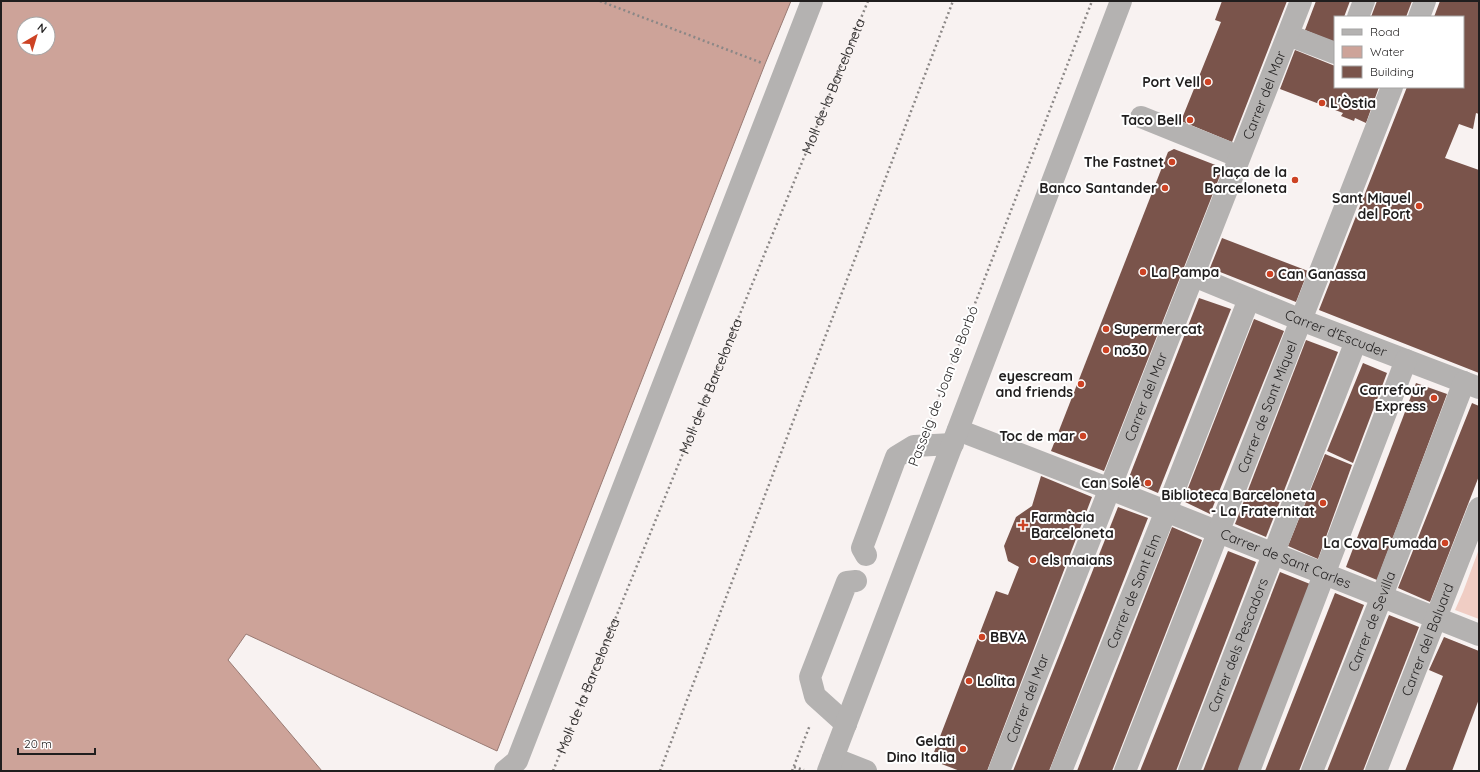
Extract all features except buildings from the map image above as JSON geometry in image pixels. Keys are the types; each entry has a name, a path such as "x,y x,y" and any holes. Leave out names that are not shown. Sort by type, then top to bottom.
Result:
{"street":[{"path":"511,766 812,1"},
{"name":"Passeig de Joan de Borbó","path":"830,764 1121,1"},
{"name":"Carrer del Mar","path":"1000,771 1301,1"},
{"path":"1358,16 1364,1"},
{"path":"1419,16 1425,1"},
{"path":"1288,35 1334,53"},
{"name":"Carrer de Sant Miquel","path":"1125,771 1392,88"},
{"path":"1142,117 1230,153"},
{"name":"Carrer d'Escuder","path":"1194,276 1301,320 1472,385"},
{"name":"Carrer de Sant Elm","path":"1061,771 1166,511 1249,299"},
{"name":"Carrer dels Pescadors","path":"1189,771 1356,341"},
{"path":"1249,771 1406,360"},
{"name":"Carrer de Sevilla","path":"1312,771 1382,596 1472,385"},
{"path":"866,555 862,548 896,457 909,448 955,437"},
{"name":"Carrer de Sant Carles","path":"955,437 1110,489 1479,635"},
{"name":"Carrer del Baluard","path":"1376,771 1479,508"},
{"path":"846,724 815,696 810,676 847,582 856,581"},
{"path":"830,764 866,771"}],"path":[{"path":"600,1 765,64"},
{"name":"Moll de la Barceloneta","path":"553,771 868,1"},
{"path":"660,771 953,1"},
{"name":"Passeig de Joan de Borbó","path":"920,445 1092,1"},
{"path":"792,771 820,701"},
{"path":"794,767 803,770"}],"shaded area":[{"path":"1479,549 1479,619 1455,610"}],"water":[{"path":"1,1 791,1 765,64 497,751 246,634 228,660 322,771 1,771"}],"place":[{"name":"Port Vell","path":"1208,82"},
{"name":"L'Òstia","path":"1322,103"},
{"name":"Taco Bell","path":"1190,120"},
{"name":"The Fastnet","path":"1172,162"},
{"name":"Plaça de la Barceloneta","path":"1295,180"},
{"name":"Banco Santander","path":"1165,188"},
{"name":"Sant Miquel del Port","path":"1419,206"},
{"name":"La Pampa","path":"1143,272"},
{"name":"Can Ganassa","path":"1270,274"},
{"name":"Supermercat","path":"1106,329"},
{"name":"no30","path":"1106,350"},
{"name":"eyescream and friends","path":"1081,384"},
{"name":"Carrefour Express","path":"1434,398"},
{"name":"Toc de mar","path":"1083,436"},
{"name":"Can Solé","path":"1148,483"},
{"name":"Biblioteca Barceloneta - La Fraternitat","path":"1323,503"},
{"name":"Farmàcia Barceloneta","path":"1023,525"},
{"name":"La Cova Fumada","path":"1445,543"},
{"name":"els maians","path":"1033,560"},
{"name":"BBVA","path":"982,637"},
{"name":"Lolita","path":"969,681"},
{"name":"Gelati Dino Italia","path":"963,749"}]}
